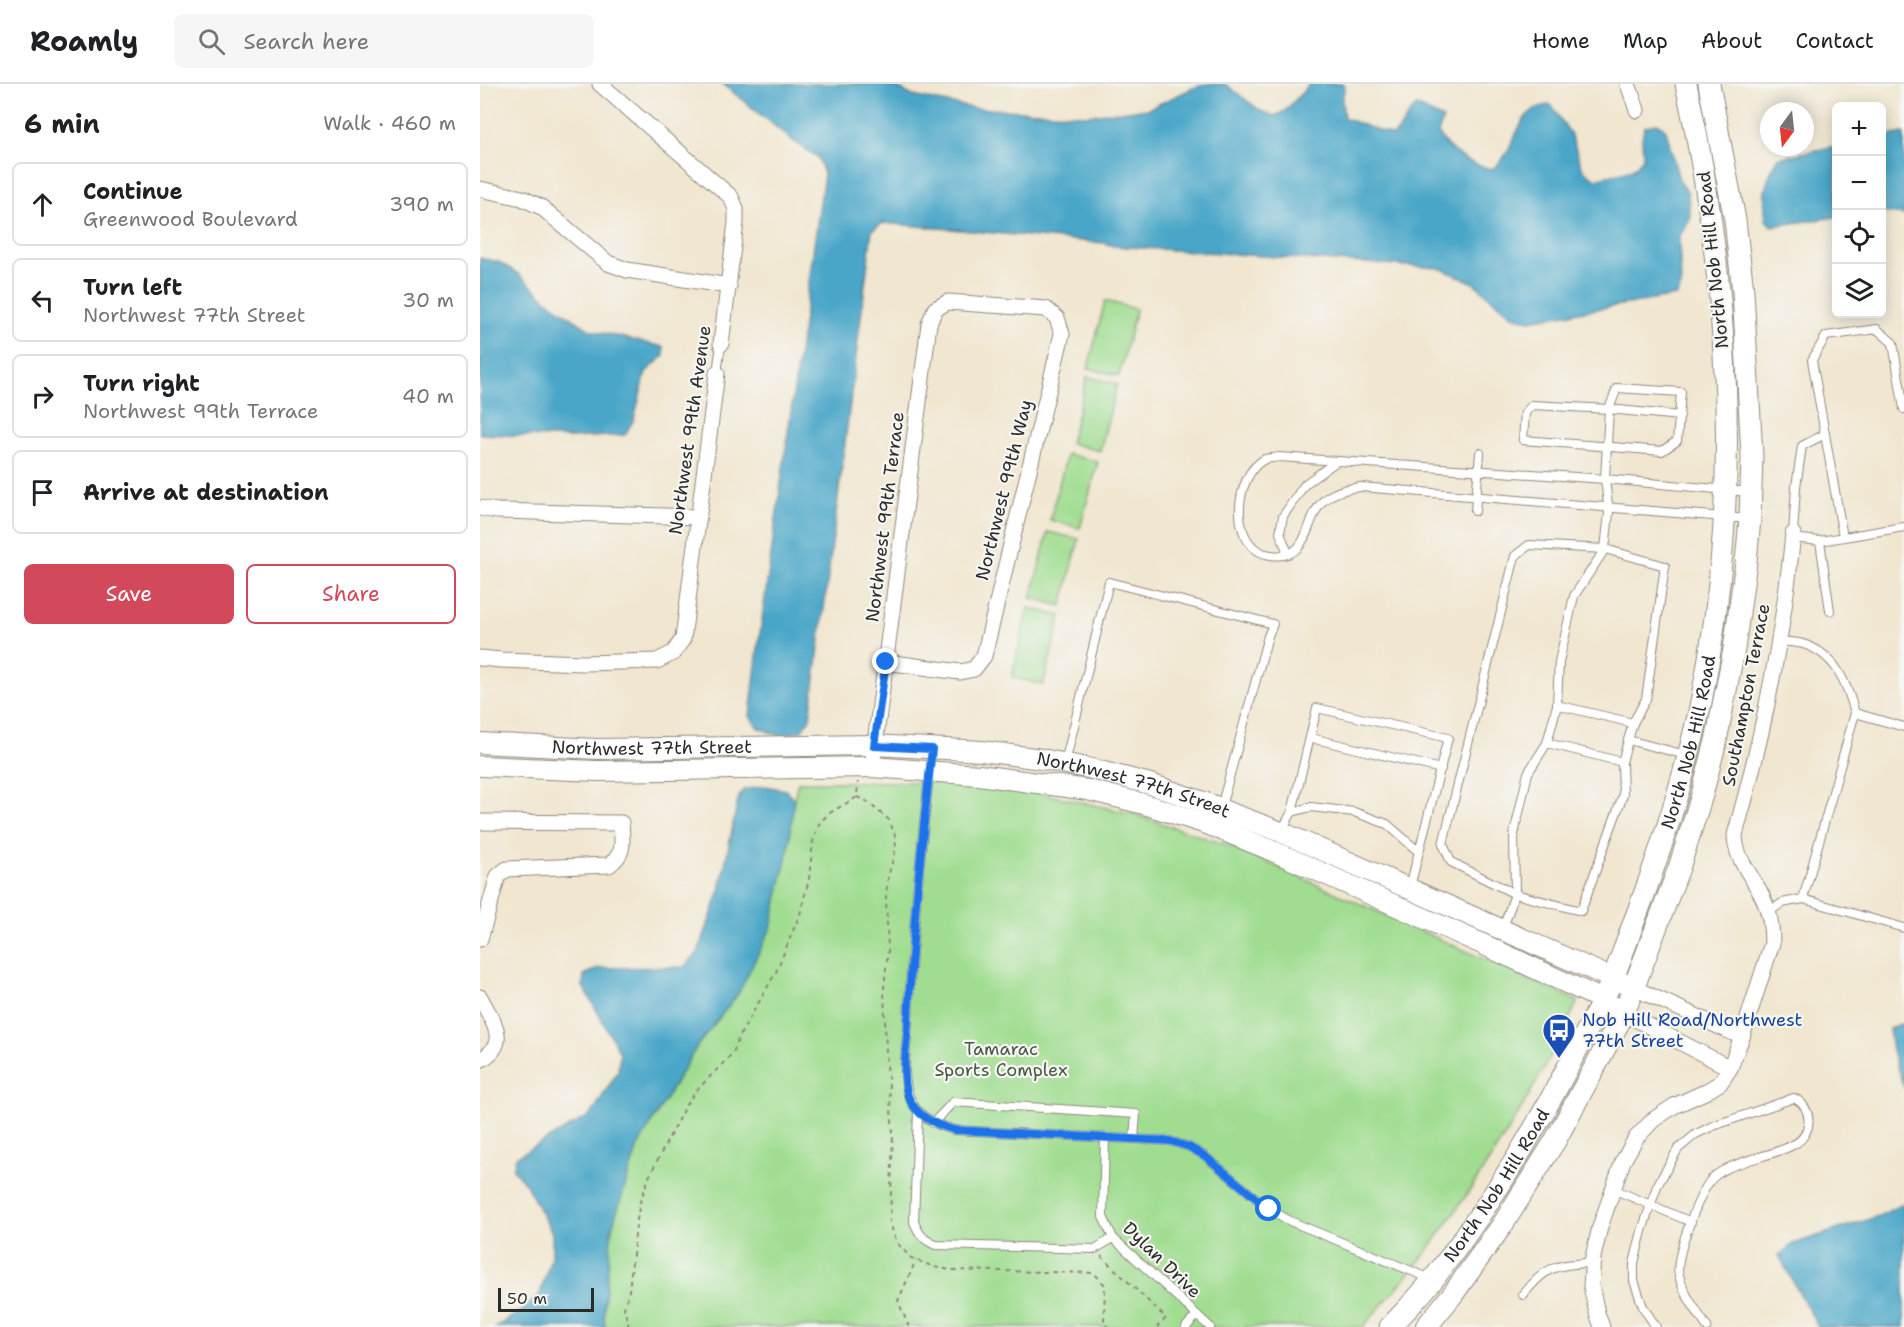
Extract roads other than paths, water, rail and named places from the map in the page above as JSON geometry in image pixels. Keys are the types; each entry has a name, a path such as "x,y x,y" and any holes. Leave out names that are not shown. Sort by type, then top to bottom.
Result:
{"main road":[{"name":"North Nob Hill Road","path":"1390,1327 1433,1280 1523,1147 1554,1094 1603,1000 1659,853 1700,707 1722,558 1725,490 1725,375 1720,292 1701,152 1686,84"},
{"name":"North Nob Hill Road","path":"1426,1327 1453,1294 1503,1224 1555,1141 1624,1013 1679,868 1716,741 1734,649 1750,519 1752,456 1743,291 1736,220 1709,84"}],"street":[{"name":"Northwest 99th Avenue","path":"600,84 731,197 736,209 736,222 721,344"},
{"path":"1628,84 1637,110"},
{"path":"480,189 522,198 541,207 608,263 618,267 729,286"},
{"name":"Northwest 99th Way","path":"886,662 960,672 974,669 984,656 1062,334 1057,318 1046,309 948,302 935,309"},
{"name":"Northwest 99th Terrace","path":"872,767 929,324 935,309"},
{"name":"Northwest 99th Avenue","path":"480,658 583,663 657,661 673,653 683,639 717,373"},
{"path":"480,508 497,511 698,517"},
{"name":"Southampton Terrace","path":"1602,1327 1591,1286 1593,1262 1600,1227 1623,1161 1636,1138 1653,1120 1674,1106 1720,1083 1730,1068 1742,1036 1772,943 1772,928 1763,897 1740,860 1735,848 1735,835 1763,730 1779,641 1792,536"},
{"name":"Northwest 77th Street","path":"480,743 597,749 874,746 982,751 1065,763 1150,784 1215,806 1217,819"},
{"name":"Northwest 77th Street","path":"480,766 597,771 872,767 979,775 1088,790 1144,804 1207,824 1217,819 1281,832 1742,1036"},
{"name":"Northwest 77th Street","path":"1217,819 1273,851 1603,1000 1730,1068"},
{"path":"480,822 621,824 622,851 609,865 507,869 498,876 483,920 480,939"},
{"path":"480,1060 492,1054 497,1044 498,1033 482,1006"}],"lane":[{"path":"1843,537 1812,360 1826,336 1877,329 1893,343 1904,409"},
{"name":"Northwest 99th Avenue","path":"717,373 721,344"},
{"path":"1503,930 1515,894 1514,834 1528,773 1547,743 1557,705 1559,662 1574,597 1605,549 1608,506 1605,479 1608,447 1609,409 1617,388 1681,392 1680,416 1677,441 1662,451 1608,447 1523,440 1525,414 1532,405 1609,409 1680,416"},
{"path":"1825,434 1802,446 1792,536 1820,541 1904,527"},
{"path":"1475,511 1480,453"},
{"path":"1750,519 1383,488 1346,489 1334,493 1322,502 1315,512 1305,539 1297,549 1271,556 1257,551 1246,539 1240,525 1240,507 1242,491 1248,478 1265,459 1279,457 1605,479 1751,492"},
{"path":"1288,553 1280,533 1283,516 1305,484 1337,461"},
{"path":"1820,541 1830,611"},
{"path":"1529,545 1605,549 1665,566 1646,699 1633,723 1622,762 1623,795 1581,911 1515,894 1451,862 1443,844 1515,556 1529,545"},
{"path":"1065,763 1109,582 1273,624 1217,819"},
{"path":"1779,641 1803,644 1830,658 1848,688 1856,714 1803,899"},
{"path":"1557,705 1633,723"},
{"path":"1281,832 1292,812 1317,708 1449,738 1410,889"},
{"path":"1856,714 1904,727"},
{"path":"1311,738 1441,769"},
{"path":"1628,741 1688,756"},
{"path":"1547,743 1622,762"},
{"path":"932,749 909,993 905,1074 908,1095 918,1112 933,1123 954,1130 1170,1141 1189,1147 1205,1156 1269,1209 1290,1221 1433,1280"},
{"path":"1292,812 1311,807 1354,812 1387,824 1419,852"},
{"path":"1768,912 1782,903 1803,899 1904,928"},
{"path":"1656,1327 1643,1307 1634,1281 1634,1263 1642,1231 1658,1186 1678,1149 1696,1134 1713,1126 1794,1098 1802,1102 1808,1112 1809,1121 1805,1135 1795,1145 1742,1162 1725,1170 1711,1179 1700,1197 1679,1258 1678,1274 1707,1327"},
{"path":"933,1123 953,1102 1136,1114 1134,1139"},
{"path":"918,1112 914,1222 925,1241 936,1245 1095,1249 1113,1238"},
{"name":"Dylan Drive","path":"1105,1137 1103,1217 1113,1238 1210,1327"},
{"path":"1613,1189 1691,1222"},
{"path":"1522,1295 1538,1277 1550,1268 1593,1262"},
{"path":"1186,1327 1197,1315"}],"water":[{"path":"723,84 890,84 913,96 973,108 1086,115 1148,109 1206,84 1225,84 1261,111 1275,116 1285,111 1310,84 1342,84 1345,86 1342,100 1344,118 1393,136 1416,106 1443,119 1438,133 1455,152 1468,161 1492,169 1501,161 1523,121 1530,113 1539,107 1551,105 1570,133 1583,170 1596,179 1633,169 1643,158 1644,127 1658,123 1666,130 1679,180 1688,193 1690,219 1679,237 1681,287 1676,296 1530,320 1514,317 1472,282 1439,268 1114,246 1104,243 883,223 872,230 810,718 801,731 780,736 758,728 750,716 824,174 818,157 798,145"},
{"path":"1904,133 1904,215 1886,213 1886,136"},
{"path":"1832,147 1832,218 1772,226 1766,220 1764,202 1767,181 1778,158 1814,156 1814,151"},
{"path":"480,258 499,262 517,273 553,305 590,330 664,347 664,356 646,372 634,419 625,435 572,438 480,434"},
{"path":"765,786 786,790 794,799 789,846 771,928 738,994 697,1046 638,1146 612,1227 604,1309 605,1327 496,1327 524,1309 540,1294 552,1254 552,1233 525,1183 513,1169 516,1157 591,1115 618,1071 620,1053 583,986 584,975 599,968 684,967 698,953 720,890 738,799 743,790"},
{"path":"1900,1024 1904,1025 1904,1088 1892,1051 1889,1029"},
{"path":"1904,1203 1904,1327 1818,1327 1779,1256 1793,1244 1879,1216"}],"place":[{"name":"Nob Hill Road/Northwest 77th Street","path":"1559,1059"}],"park label":[{"name":"Tamarac Sports Complex","path":"1001,1059"}]}
